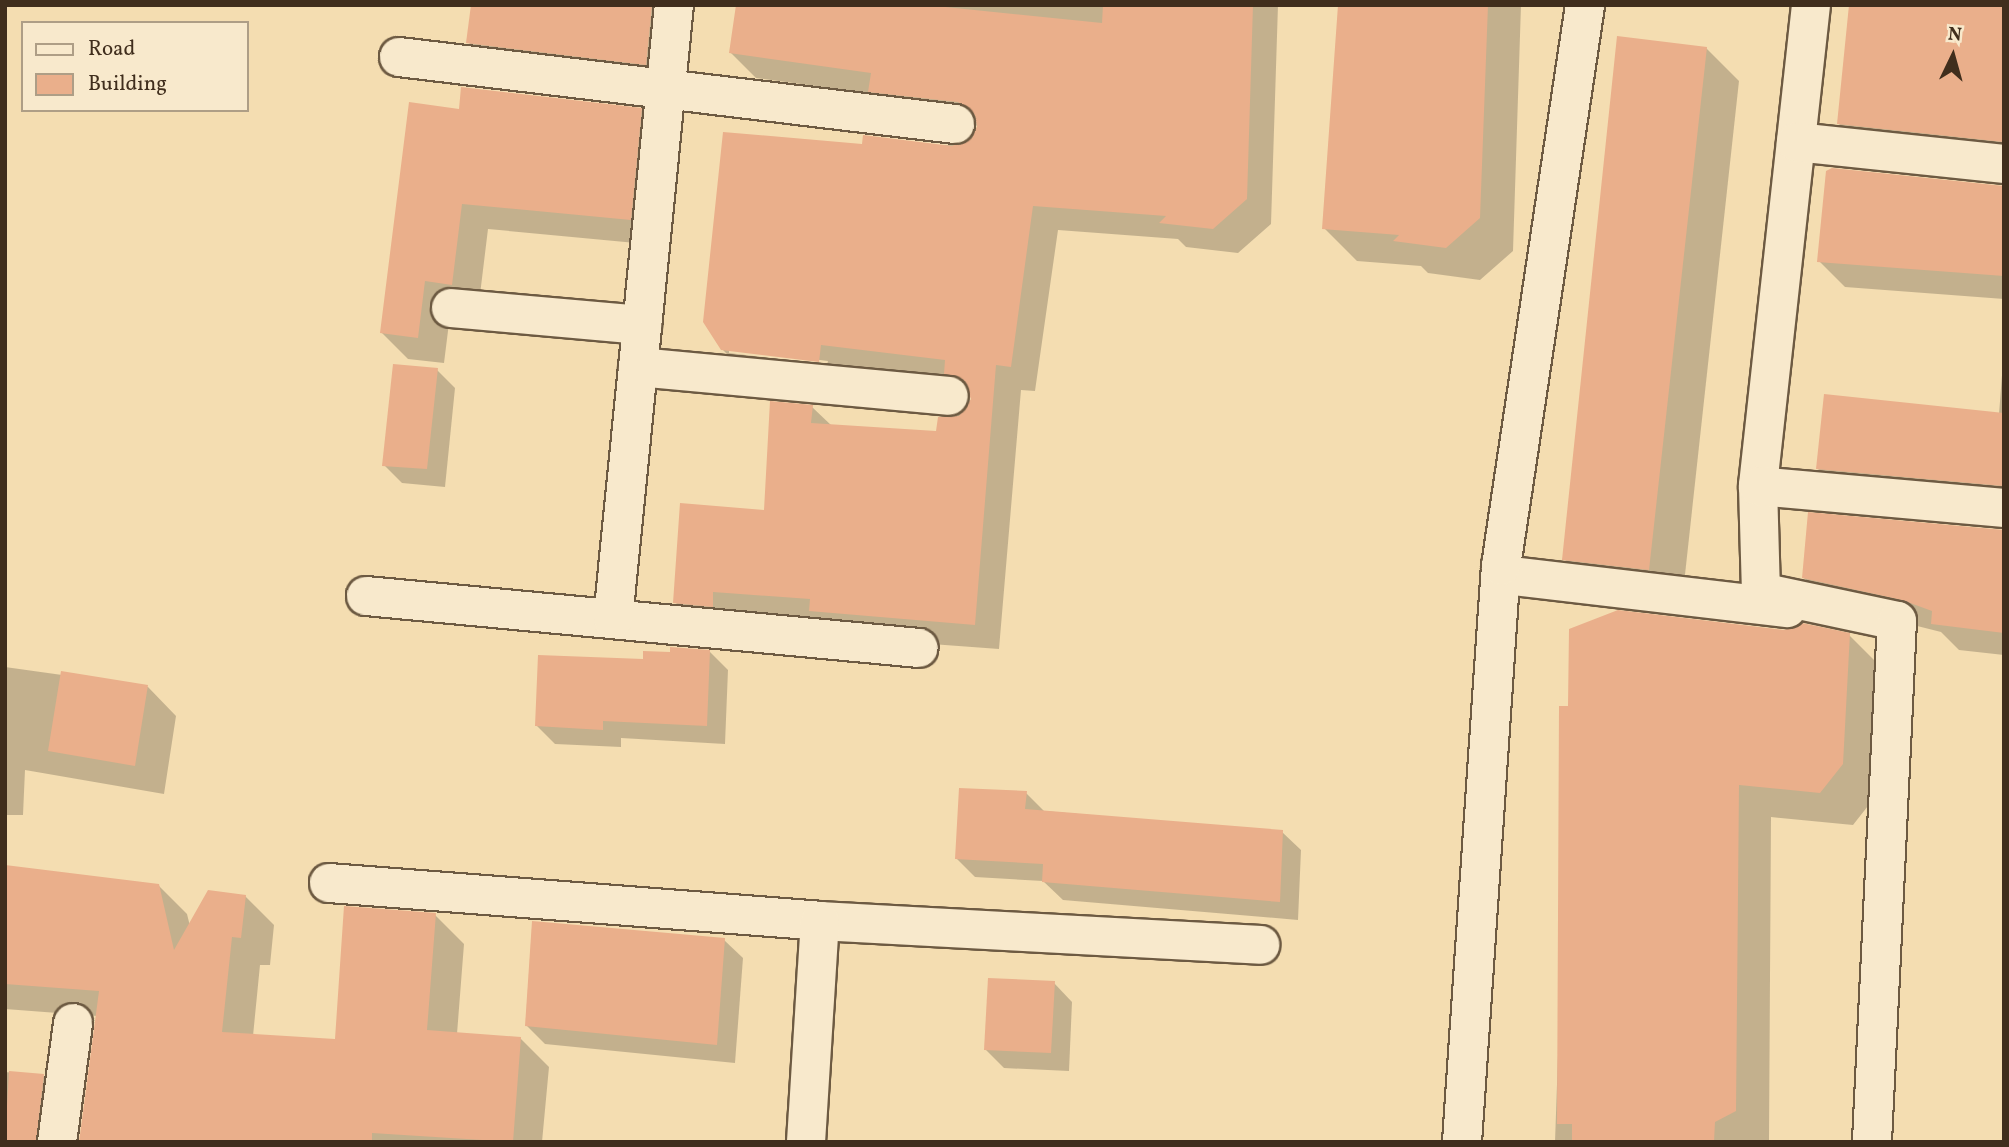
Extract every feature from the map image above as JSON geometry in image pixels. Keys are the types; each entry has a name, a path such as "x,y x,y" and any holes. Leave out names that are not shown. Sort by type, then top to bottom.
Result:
{"street":[{"path":"613,619 674,5"},
{"path":"1462,1142 1504,575 1585,5"},
{"path":"1811,5 1758,485 1761,592 1897,621"},
{"path":"399,57 666,87 955,124"},
{"path":"1797,142 2004,164"},
{"path":"451,308 642,325"},
{"path":"638,368 949,396"},
{"path":"1758,485 2004,508"},
{"path":"1504,575 1897,621"},
{"path":"366,596 919,648"},
{"path":"1872,1142 1897,621"},
{"path":"329,883 820,921 1260,945"},
{"path":"806,1142 820,921"},
{"path":"57,1142 72,1023"}],"building":[{"path":"471,5 652,5 646,65 466,43"},
{"path":"736,5 926,5 1102,23 1103,5 1253,5 1247,199 1213,229 1159,223 1166,216 1033,206 1011,367 996,365 975,625 809,611 810,599 713,592 713,607 673,603 680,503 764,510 770,401 813,405 811,423 936,431 938,417 959,416 971,399 962,379 944,374 945,360 821,345 819,362 721,350 703,322 723,132 862,144 863,135 952,146 972,138 977,126 975,115 958,102 868,92 871,73 729,53"},
{"path":"1338,5 1488,5 1480,218 1446,248 1393,241 1399,235 1322,229"},
{"path":"1849,5 2004,5 2004,142 1837,124"},
{"path":"1617,36 1707,47 1649,570 1562,560"},
{"path":"461,87 642,108 631,220 462,204 452,285 425,281 418,338 380,333 409,102 459,109"},
{"path":"1832,168 2004,186 2004,276 1817,262 1826,171"},
{"path":"393,364 438,368 427,469 382,466"},
{"path":"1824,394 2004,413 2003,486 1816,469"},
{"path":"1808,512 2004,530 2004,633 1931,624 1932,611 1902,600 1802,578"},
{"path":"1618,610 1784,630 1802,623 1850,633 1843,764 1820,793 1739,785 1736,1111 1715,1122 1714,1142 1572,1142 1572,1124 1557,1124 1559,706 1568,706 1569,629"},
{"path":"670,647 710,650 707,726 603,721 603,730 535,726 538,655 643,659 643,651 670,652"},
{"path":"61,671 148,685 135,766 48,751"},
{"path":"959,788 1027,791 1025,809 1283,830 1280,902 1042,882 1043,864 955,859"},
{"path":"5,865 159,884 174,950 208,890 246,895 241,938 232,937 222,1032 335,1039 344,906 436,913 427,1030 521,1037 513,1142 372,1133 372,1142 79,1142 99,991 5,984"},
{"path":"532,921 725,938 717,1045 525,1026"},
{"path":"988,978 1055,981 1051,1053 984,1050"},
{"path":"9,1071 44,1074 36,1142 5,1142"}]}
